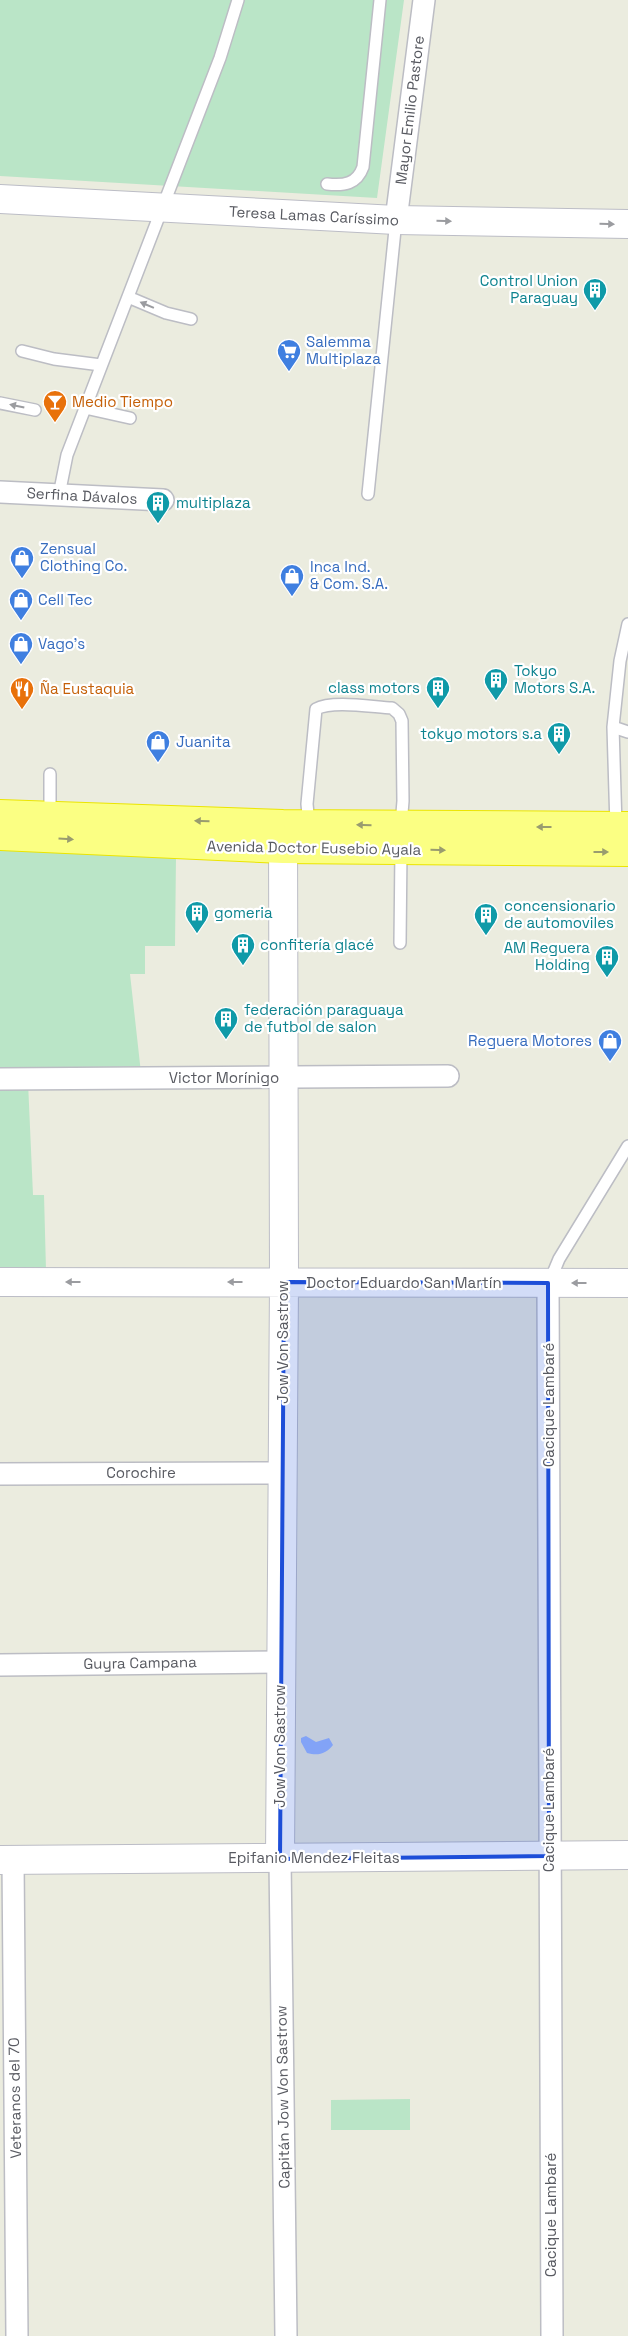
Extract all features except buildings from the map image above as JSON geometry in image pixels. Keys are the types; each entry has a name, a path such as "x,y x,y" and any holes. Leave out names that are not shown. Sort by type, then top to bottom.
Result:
{"highway":[{"name":"Avenida Doctor Eusebio Ayala","path":"0,814 628,852"},
{"name":"Avenida Doctor Eusebio Ayala","path":"401,838 622,826"},
{"name":"Avenida Doctor Eusebio Ayala","path":"0,836 292,833"}],"street":[{"name":"Mayor Emilio Pastore","path":"396,220 424,0"},
{"name":"Teresa Lamas Caríssimo","path":"0,199 396,220 628,224"},
{"name":"Serfina Dávalos","path":"0,492 163,500"},
{"name":"Jow Von Sastrow","path":"280,1859 284,1282 283,1078 292,833"},
{"name":"Victor Morínigo","path":"0,1079 448,1076"},
{"name":"Doctor Eduardo San Martín","path":"0,1282 628,1283"},
{"name":"Cacique Lambaré","path":"548,1284 552,2336"},
{"name":"Corochire","path":"0,1474 282,1473"},
{"name":"Guyra Campana","path":"0,1665 280,1662"},
{"name":"Epifanio Mendez Fleitas","path":"6,1860 628,1855"},
{"name":"Capitán Jow Von Sastrow","path":"280,1859 286,2336"},
{"name":"Veteranos del 70","path":"6,1860 17,2336"}],"lane":[{"path":"59,495 67,455 220,58 238,0"},
{"path":"327,184 339,186 355,181 360,176 363,167 380,0"},
{"path":"368,494 396,220"},
{"path":"128,297 166,313 191,320"},
{"path":"22,351 54,359 101,365"},
{"path":"0,402 35,410"},
{"path":"84,408 130,418"},
{"path":"622,826 613,727 620,661 628,624"},
{"path":"292,833 308,804 316,709 322,705 392,708 399,714 402,721 403,801 400,943"},
{"path":"613,727 628,732"},
{"path":"0,827 39,827 46,823 50,816 50,774"},
{"path":"548,1284 559,1259 628,1146"}],"highlighted area":[{"path":"284,1282 548,1283 549,1856 280,1859"}],"green space":[{"path":"0,0 404,0 377,198 0,176"},
{"path":"0,849 176,856 175,946 145,946 145,974 130,974 141,1073 0,1074"},
{"path":"28,1082 33,1195 44,1195 46,1270 0,1271 0,1083"},
{"path":"410,2099 410,2130 331,2130 331,2100"}],"water":[{"path":"306,1736 316,1742 329,1738 333,1745 322,1754 307,1753 301,1742 301,1738"}],"place":[{"name":"Control Union Paraguay","path":"595,311"},
{"name":"Salemma Multiplaza","path":"289,372"},
{"name":"Medio Tiempo","path":"55,423"},
{"name":"multiplaza","path":"158,524"},
{"name":"Zensual Clothing Co.","path":"22,579"},
{"name":"Inca Ind. & Com. S.A.","path":"292,597"},
{"name":"Cell Tec","path":"21,621"},
{"name":"Vago's","path":"21,665"},
{"name":"Tokyo Motors S.A.","path":"496,701"},
{"name":"class motors","path":"438,709"},
{"name":"Ña Eustaquia","path":"22,710"},
{"name":"tokyo motors s.a","path":"559,755"},
{"name":"Juanita","path":"158,763"},
{"name":"gomeria","path":"197,934"},
{"name":"concensionario de automoviles","path":"486,936"},
{"name":"confitería glacé","path":"243,966"},
{"name":"AM Reguera Holding","path":"607,978"},
{"name":"federación paraguaya de futbol de salon","path":"226,1040"},
{"name":"Reguera Motores","path":"610,1062"}]}
